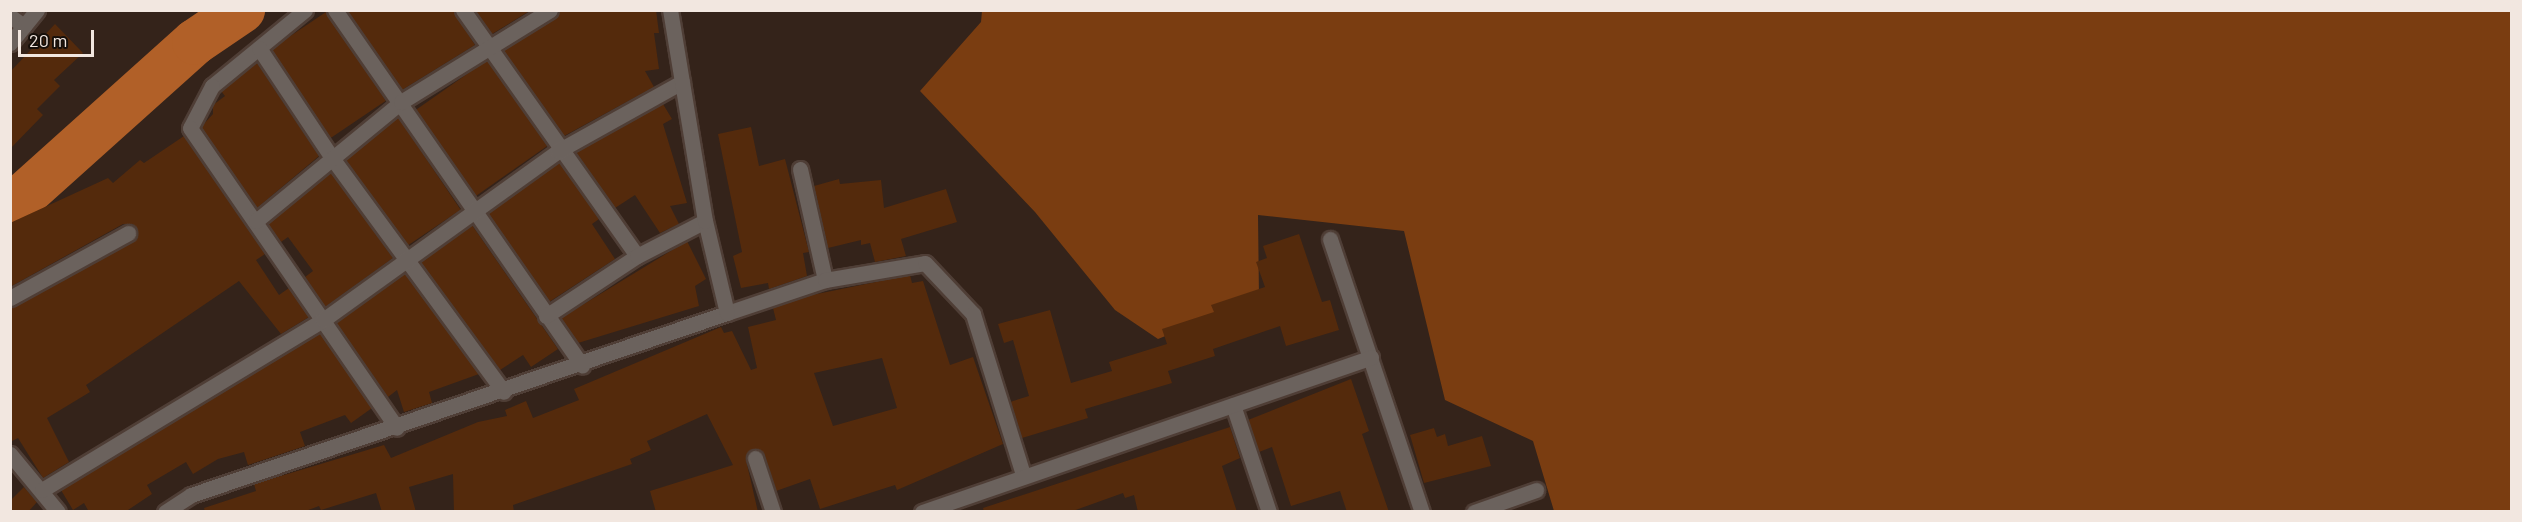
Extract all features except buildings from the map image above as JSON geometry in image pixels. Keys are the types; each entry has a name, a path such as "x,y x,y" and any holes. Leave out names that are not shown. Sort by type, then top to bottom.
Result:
{"street":[{"path":"10,43 37,10"},
{"path":"304,10 212,86 190,128 397,428"},
{"path":"335,10 401,102 473,213 582,366"},
{"path":"463,10 558,151 637,256"},
{"path":"256,221 401,102 550,10"},
{"path":"670,10 705,221 728,313"},
{"path":"10,16 24,26"},
{"path":"259,48 332,158 504,392"},
{"path":"42,490 322,320 558,151 682,82"},
{"path":"800,169 825,280"},
{"path":"546,316 637,256 705,221"},
{"path":"10,298 128,233"},
{"path":"1330,239 1422,512"},
{"path":"165,512 191,495 582,366 825,280 925,262 973,314 1023,475"},
{"path":"921,512 1371,357"},
{"path":"1233,405 1269,512"},
{"path":"10,454 58,512"},
{"path":"755,458 773,512"},
{"path":"1473,512 1536,490"}],"shaded area":[{"path":"982,11 2511,11 2511,511 1554,511 1533,441 1445,400 1404,231 1258,215 1259,298 1158,339 1115,310 1035,212 920,91 981,22"}],"waterway":[{"path":"10,208 195,42 242,10"}]}
